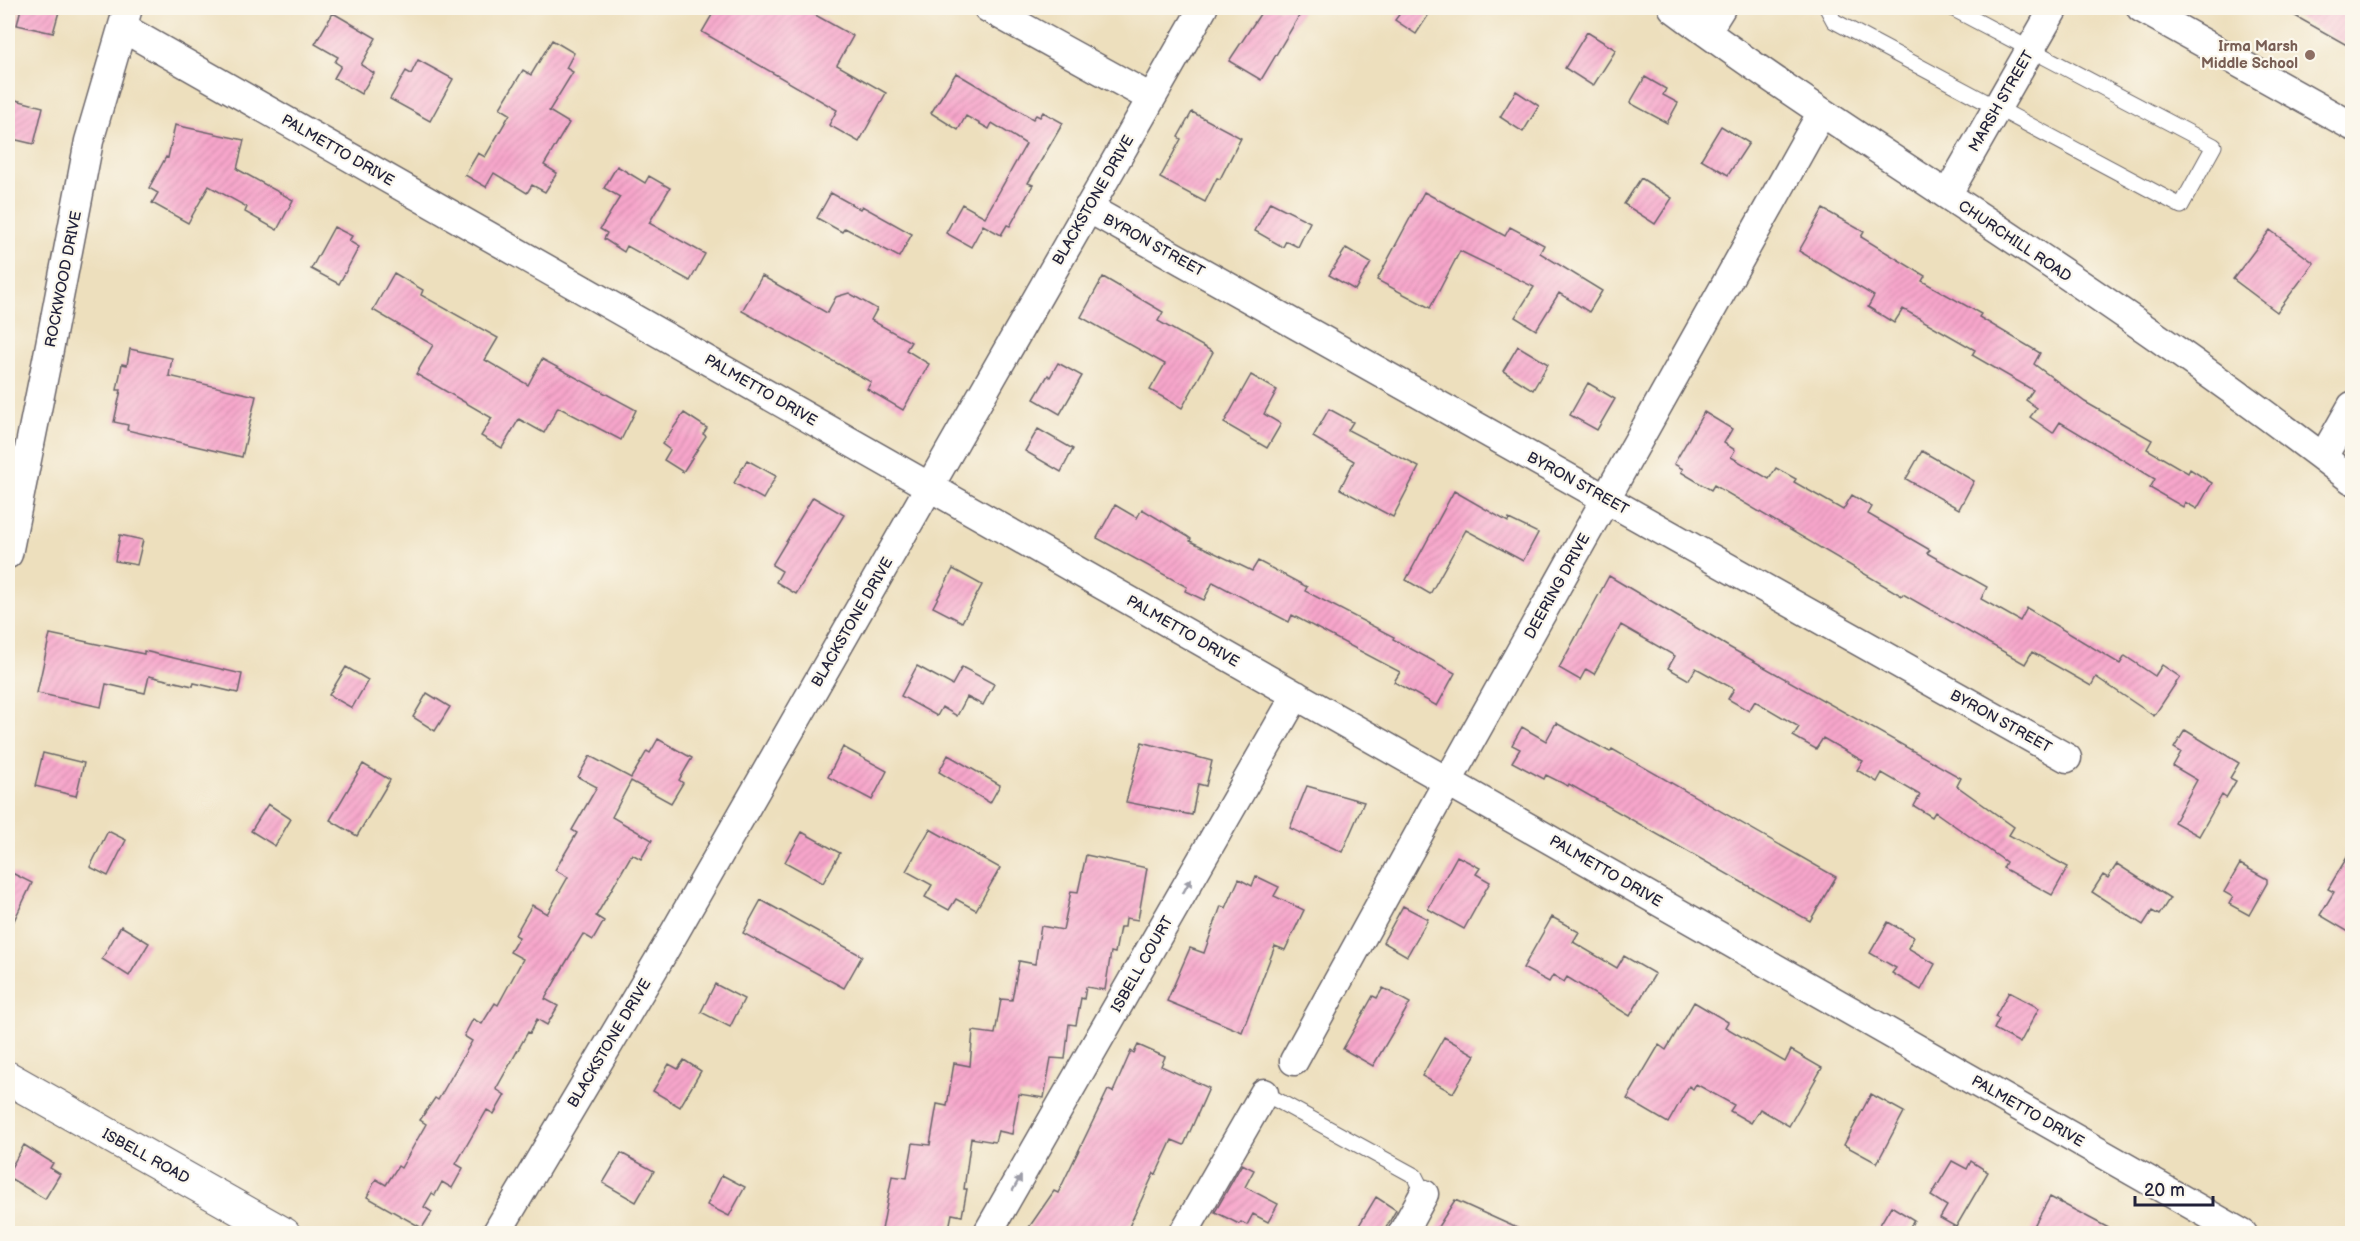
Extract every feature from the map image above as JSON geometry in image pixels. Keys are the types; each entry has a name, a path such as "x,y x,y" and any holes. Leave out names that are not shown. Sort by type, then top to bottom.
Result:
{"street":[{"path":"988,8 1151,98"},
{"name":"BLACKSTONE DRIVE","path":"496,1233 660,958 1203,8"},
{"name":"CHURCHILL ROAD","path":"1673,8 1822,112 2035,253 2278,422 2352,480"},
{"path":"1706,32 1721,8"},
{"name":"MARSH STREET","path":"1947,195 2054,8"},
{"path":"2141,8 2352,126"},
{"name":"PALMETTO DRIVE","path":"126,18 929,486 2243,1233"},
{"name":"ROCKWOOD DRIVE","path":"8,554 89,141 126,18"},
{"name":"DEERING DRIVE","path":"1294,1061 1822,112"},
{"name":"BYRON STREET","path":"1088,208 2067,758"},
{"path":"2323,457 2352,406"},
{"name":"ISBELL COURT","path":"987,1233 1296,695"},
{"name":"ISBELL ROAD","path":"8,1078 284,1233"},
{"path":"1184,1233 1264,1093"},
{"path":"1402,1233 1424,1194"}],"lane":[{"path":"1827,8 1834,21 2181,206 2214,146 1952,8"},
{"path":"1264,1093 1414,1176 1424,1194"}],"building":[{"path":"21,8 60,8 53,33 17,25"},
{"path":"716,8 803,8 853,36 837,65 886,93 859,142 829,125 837,110 702,32"},
{"path":"1264,8 1304,8 1261,80 1229,61"},
{"path":"1404,8 1433,8 1416,34 1395,20"},
{"path":"2281,8 2352,8 2352,48"},
{"path":"333,13 376,38 361,65 374,73 361,94 334,78 341,66 335,62 338,57 315,44"},
{"path":"1587,32 1616,50 1593,86 1565,68"},
{"path":"552,40 574,53 566,68 573,72 549,111 569,123 544,165 557,173 545,192 532,185 527,193 494,173 486,187 465,175 478,153 485,157 510,114 500,108 523,70 531,75"},
{"path":"418,60 453,79 430,121 390,99 406,71 411,74"},
{"path":"956,73 1033,119 1036,115 1040,117 1043,112 1063,123 1028,183 1033,185 1010,226 1007,225 1001,235 983,225 971,247 946,233 962,204 985,217 1026,144 992,123 989,129 966,116 958,130 931,113"},
{"path":"1645,77 1666,89 1663,95 1678,103 1667,123 1630,103"},
{"path":"1516,91 1539,106 1523,132 1500,117"},
{"path":"8,98 43,107 34,144 8,138"},
{"path":"1192,112 1241,138 1205,202 1160,178 1181,139 1178,137"},
{"path":"175,125 244,140 237,169 293,200 277,230 245,212 247,207 209,186 188,223 152,203 158,193 149,188 166,157 168,158"},
{"path":"1721,126 1749,143 1728,175 1701,159"},
{"path":"617,166 645,183 649,176 670,188 649,223 705,254 690,281 627,246 624,252 604,239 607,233 600,229 620,197 604,188"},
{"path":"1641,178 1672,198 1655,224 1624,204"},
{"path":"1424,192 1505,236 1510,227 1544,245 1540,253 1602,291 1589,312 1559,293 1536,330 1515,317 1534,287 1460,251 1430,308 1377,280"},
{"path":"831,193 860,209 862,206 912,234 899,257 845,228 842,232 817,218"},
{"path":"1270,202 1310,222 1298,247 1286,241 1283,247 1255,231"},
{"path":"1823,209 1864,232 1861,237 1925,276 1922,281 1981,314 1979,317 2040,353 2034,364 2085,402 2152,440 2147,449 2188,473 2190,469 2212,483 2197,509 2185,502 2183,507 2150,488 2155,479 2060,422 2053,433 2030,417 2037,408 2026,400 2033,390 1972,355 1975,350 1903,309 1894,323 1868,307 1874,296 1799,251"},
{"path":"334,227 352,236 349,241 359,247 339,284 311,269"},
{"path":"2270,230 2314,263 2277,312 2233,279"},
{"path":"1346,248 1371,263 1355,290 1329,275"},
{"path":"394,273 423,290 421,295 498,338 485,360 528,385 542,359 636,410 621,440 558,407 544,433 519,419 502,448 481,436 492,418 416,374 433,345 373,310"},
{"path":"762,276 827,313 836,297 849,293 877,309 871,320 911,342 906,350 929,364 903,410 867,389 871,382 742,311"},
{"path":"1103,277 1163,312 1158,321 1213,352 1182,408 1150,390 1165,364 1081,317"},
{"path":"1518,346 1548,364 1533,390 1503,371"},
{"path":"130,349 172,358 169,376 256,396 242,457 127,430 128,425 114,422 121,390 117,390 122,364 127,365"},
{"path":"1058,363 1082,376 1060,414 1034,399"},
{"path":"1251,375 1277,390 1264,414 1281,424 1267,448 1224,423"},
{"path":"1588,383 1615,399 1597,430 1570,415"},
{"path":"1329,409 1353,422 1348,430 1419,467 1393,517 1340,489 1354,461 1313,437"},
{"path":"1704,412 1732,429 1724,443 1735,450 1731,457 1769,479 1776,468 1796,479 1794,482 1843,510 1852,495 1872,507 1868,514 1930,550 1927,553 1987,587 1981,599 2020,621 2027,608 2120,664 2125,656 2155,676 2162,665 2180,677 2154,716 2096,677 2091,686 2032,652 2025,664 1903,594 1902,596 1714,485 1711,490 1681,472 1683,469 1674,464"},
{"path":"684,413 707,428 703,434 706,436 683,472 664,460 670,450 662,444"},
{"path":"1038,429 1073,449 1061,472 1025,451"},
{"path":"1922,451 1974,481 1959,509 1906,479"},
{"path":"747,460 776,476 763,499 734,483"},
{"path":"1454,491 1508,522 1509,519 1538,533 1523,561 1466,530 1430,594 1406,580"},
{"path":"813,497 844,515 796,594 776,582 782,571 772,565"},
{"path":"1115,505 1137,518 1142,509 1187,536 1191,539 1190,541 1252,571 1258,561 1307,587 1305,591 1394,637 1393,639 1455,673 1437,706 1394,682 1400,672 1292,615 1289,622 1213,582 1204,600 1185,591 1187,587 1097,538"},
{"path":"120,535 143,540 137,565 115,561"},
{"path":"953,569 982,585 962,622 933,607"},
{"path":"1609,576 1727,646 1961,778 1957,786 2014,827 2009,835 2068,867 2052,895 2003,868 2006,862 1935,812 1932,817 1914,806 1920,795 1882,773 1877,782 1857,770 1863,761 1823,738 1816,749 1793,736 1799,727 1755,701 1749,711 1728,699 1734,689 1696,668 1689,680 1668,668 1675,656 1621,625 1594,674 1586,669 1580,680 1559,668"},
{"path":"50,634 144,654 144,651 242,674 238,693 149,676 145,693 106,684 101,707 37,693"},
{"path":"917,666 952,685 962,667 994,684 983,705 967,697 957,716 942,707 937,716 901,696"},
{"path":"346,667 368,680 352,708 329,695"},
{"path":"427,693 450,707 435,731 413,717"},
{"path":"1556,723 1610,752 1612,749 1836,877 1810,921 1569,784 1568,786 1546,775 1544,779 1512,762 1520,749 1512,745 1522,727 1546,741"},
{"path":"2185,730 2239,763 2230,778 2236,781 2226,798 2222,795 2199,836 2174,822 2197,780 2173,766 2181,752 2174,748"},
{"path":"658,739 692,758 679,780 683,783 671,803 631,781 612,817 652,840 641,859 632,854 596,916 604,921 593,940 583,934 565,964 545,999 558,1006 547,1025 537,1019 530,1033 528,1032 496,1089 505,1095 494,1114 487,1110 456,1164 463,1168 452,1188 442,1182 435,1195 432,1193 424,1207 432,1212 422,1228 367,1197 376,1179 386,1185 398,1166 401,1168 426,1124 420,1120 435,1098 438,1100 472,1041 464,1036 473,1019 482,1024 495,1003 498,1005 523,959 510,952 519,937 515,935 532,905 547,914 568,877 555,870 577,833 572,830 597,787 578,777 590,756 631,778 647,751 650,753"},
{"path":"1142,742 1212,761 1206,786 1198,784 1192,815 1126,802"},
{"path":"843,747 887,771 872,800 828,777"},
{"path":"43,753 84,763 76,796 35,786"},
{"path":"948,755 1000,785 990,803 939,772"},
{"path":"363,764 390,780 357,836 330,820"},
{"path":"1307,786 1364,802 1342,852 1290,828"},
{"path":"268,804 291,819 275,846 251,831"},
{"path":"930,829 1000,868 976,910 956,899 949,910 925,897 932,885 906,871"},
{"path":"108,831 126,840 108,876 90,867"},
{"path":"802,832 840,853 823,883 785,862"},
{"path":"2352,849 2352,934 2320,915 2334,892 2328,889"},
{"path":"1086,855 1147,868 1138,920 1126,918 1125,927 1120,927 1115,953 1111,952 1105,990 1086,987 1084,999 1081,998 1076,1025 1069,1024 1065,1059 1051,1058 1044,1098 1019,1094 1012,1134 998,1131 995,1142 971,1138 964,1189 967,1189 962,1216 952,1214 948,1233 901,1233 882,1230 892,1176 907,1178 913,1143 930,1145 937,1104 947,1106 954,1063 970,1066 973,1031 995,1034 1001,999 1012,1000 1019,961 1035,964 1041,926 1063,930 1071,891 1078,892"},
{"path":"1457,856 1480,868 1476,874 1490,882 1464,929 1428,909"},
{"path":"2117,864 2170,898 2159,915 2152,911 2143,925 2092,892 2103,875 2108,878"},
{"path":"2240,864 2267,879 2249,915 2229,904 2233,897 2224,892"},
{"path":"8,871 32,883 8,933"},
{"path":"1256,876 1279,887 1274,896 1304,910 1285,950 1275,946 1242,1032 1167,1001 1190,948 1204,953 1221,906 1226,908 1239,879 1252,886"},
{"path":"761,900 862,956 844,988 743,933"},
{"path":"1403,906 1428,919 1407,956 1383,942"},
{"path":"1552,917 1579,932 1573,942 1617,968 1624,956 1655,974 1630,1016 1567,977 1564,982 1553,975 1549,982 1523,968"},
{"path":"1888,922 1914,937 1908,948 1935,964 1921,990 1892,973 1896,968 1870,953"},
{"path":"121,926 149,943 129,976 102,959"},
{"path":"715,984 744,999 730,1027 701,1012"},
{"path":"1383,988 1410,1003 1373,1066 1343,1049 1373,996 1377,998"},
{"path":"2009,992 2039,1008 2020,1043 1994,1029 1999,1019 1995,1017"},
{"path":"1694,1002 1728,1022 1725,1027 1785,1062 1791,1050 1822,1068 1789,1126 1760,1109 1751,1123 1730,1111 1734,1105 1696,1084 1693,1089 1689,1086 1668,1123 1627,1099 1659,1045 1666,1050"},
{"path":"1444,1037 1475,1055 1453,1093 1422,1076"},
{"path":"1138,1045 1165,1057 1161,1066 1209,1088 1184,1145 1172,1140 1126,1233 1025,1233 1054,1191 1058,1193 1108,1090 1113,1092 1131,1051 1134,1053"},
{"path":"684,1060 701,1071 680,1107 653,1091 669,1064 678,1069"},
{"path":"1871,1094 1904,1112 1877,1163 1844,1145"},
{"path":"24,1145 53,1163 50,1168 60,1174 45,1199 8,1177"},
{"path":"621,1153 654,1171 636,1202 603,1183"},
{"path":"1952,1161 1967,1169 1971,1161 1988,1172 1956,1227 1940,1218 1947,1206 1931,1196"},
{"path":"1242,1164 1254,1170 1245,1187 1278,1204 1268,1222 1253,1214 1247,1225 1241,1222 1239,1224 1215,1212"},
{"path":"722,1175 745,1187 729,1216 707,1205"},
{"path":"1376,1197 1396,1210 1383,1233 1369,1233 1358,1227"},
{"path":"2050,1197 2118,1233 2030,1233"},
{"path":"1455,1200 1528,1233 1434,1233"},
{"path":"1891,1206 1914,1220 1907,1233 1875,1233"}],"place":[{"name":"Irma Marsh Middle School","path":"2310,55"}]}
